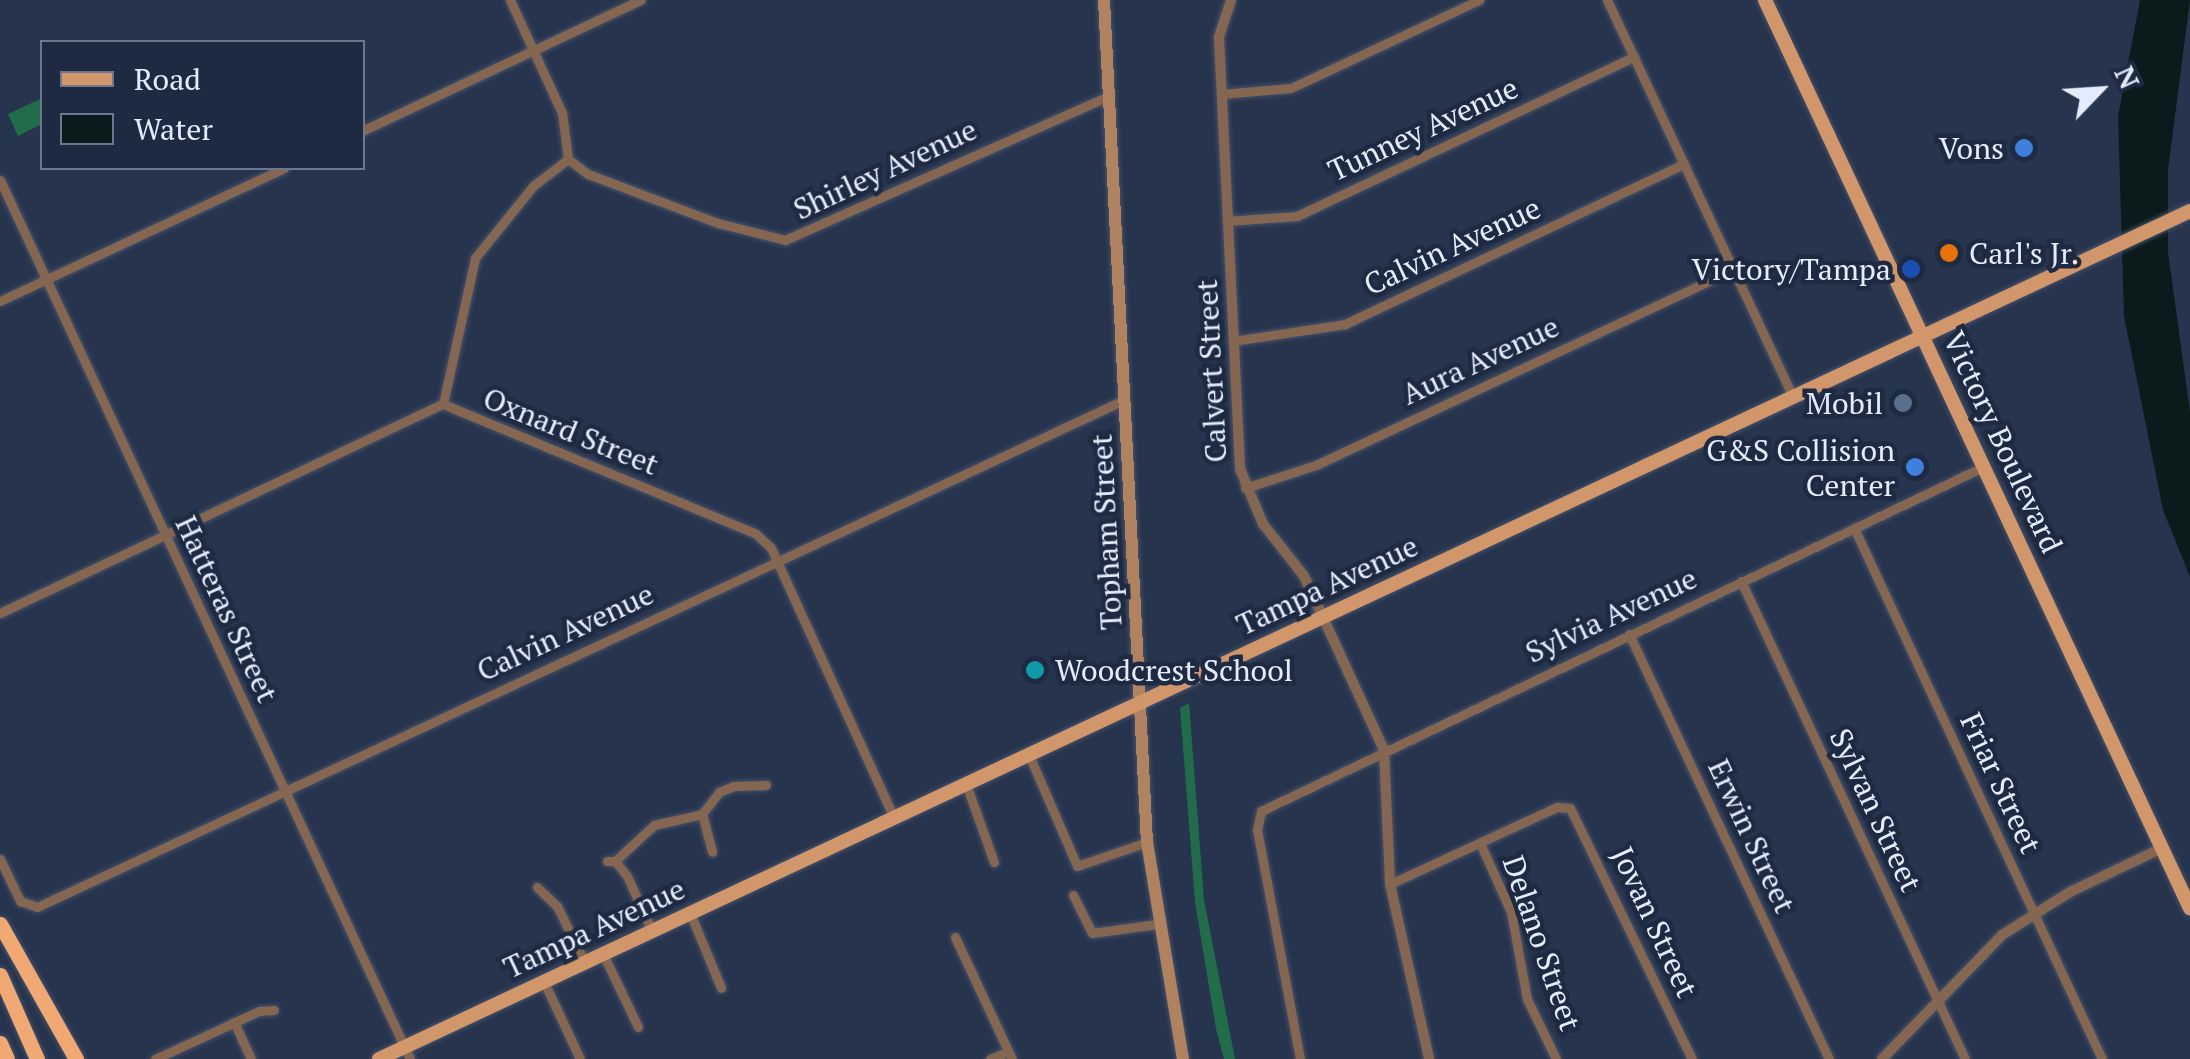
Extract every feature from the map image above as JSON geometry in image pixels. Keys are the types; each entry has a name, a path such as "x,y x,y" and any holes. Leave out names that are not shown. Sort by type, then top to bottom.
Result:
{"highway":[{"path":"0,924 76,1059"},
{"path":"0,975 37,1059"},
{"path":"0,1042 8,1059"}],"main road":[{"name":"Topham Street","path":"1104,0 1147,842 1157,924 1183,1059"},
{"name":"Victory Boulevard","path":"1765,0 2190,908"},
{"name":"Tampa Avenue","path":"379,1059 407,1053 585,962 2185,213"}],"street":[{"path":"510,0 568,128 568,159"},
{"path":"365,130 641,0"},
{"name":"Calvert Street","path":"1230,0 1219,38 1233,341 1245,488 1300,569 1384,750 1390,884 1430,1059"},
{"path":"1221,94 1291,88 1479,0"},
{"path":"1608,0 1794,397"},
{"name":"Tunney Avenue","path":"1228,221 1297,216 1634,58"},
{"name":"Shirley Avenue","path":"568,159 588,174 718,224 786,240 1110,96"},
{"name":"Oxnard Street","path":"568,159 533,186 475,258 443,404 755,533 776,559 894,818"},
{"name":"Calvin Avenue","path":"1233,341 1345,324 1684,164"},
{"path":"0,301 280,170"},
{"name":"Hatteras Street","path":"0,180 407,1053"},
{"name":"Aura Avenue","path":"1245,488 1316,465 1734,270"},
{"name":"Calvin Avenue","path":"0,859 27,908 1124,400"},
{"path":"0,613 443,404"},
{"name":"Sylvia Avenue","path":"1300,1059 1258,830 1261,810 1983,467"},
{"name":"Friar Street","path":"1854,528 2102,1059"},
{"name":"Sylvan Street","path":"1742,582 1965,1059"},
{"name":"Erwin Street","path":"1629,634 1829,1059"},
{"path":"1029,754 1076,866 1147,842"},
{"path":"966,784 994,862"},
{"path":"652,931 611,861 654,825 702,814 719,792 766,785"},
{"name":"Jovan Street","path":"1480,843 1557,807 1570,808 1692,1059"},
{"path":"702,814 712,852"},
{"path":"1390,884 1480,843"},
{"name":"Delano Street","path":"1480,843 1511,912 1528,999 1556,1059"},
{"path":"1882,1059 2002,935 2034,914 2162,848"},
{"path":"536,888 558,906 585,962"},
{"path":"1073,895 1092,933 1157,924"},
{"path":"690,914 721,988"},
{"path":"955,937 1010,1056 994,1058"},
{"path":"604,954 638,1027"},
{"path":"544,982 580,1059"},
{"path":"155,1059 234,1022 274,1010"},
{"path":"234,1022 251,1059"}],"green space":[{"path":"40,99 40,125 18,136 8,114"},
{"path":"1189,703 1204,900 1235,1059 1224,1059 1216,1029 1195,902 1180,708"}],"water":[{"path":"2140,0 2190,0 2168,170 2168,252 2190,412 2190,577 2163,510 2124,316 2118,116"}],"place":[{"name":"Vons","path":"2024,148"},
{"name":"Carl's Jr.","path":"1949,253"},
{"name":"Victory/Tampa","path":"1911,269"},
{"name":"Mobil","path":"1903,403"},
{"name":"G&S Collision Center","path":"1915,467"},
{"name":"Woodcrest School","path":"1035,670"}]}
